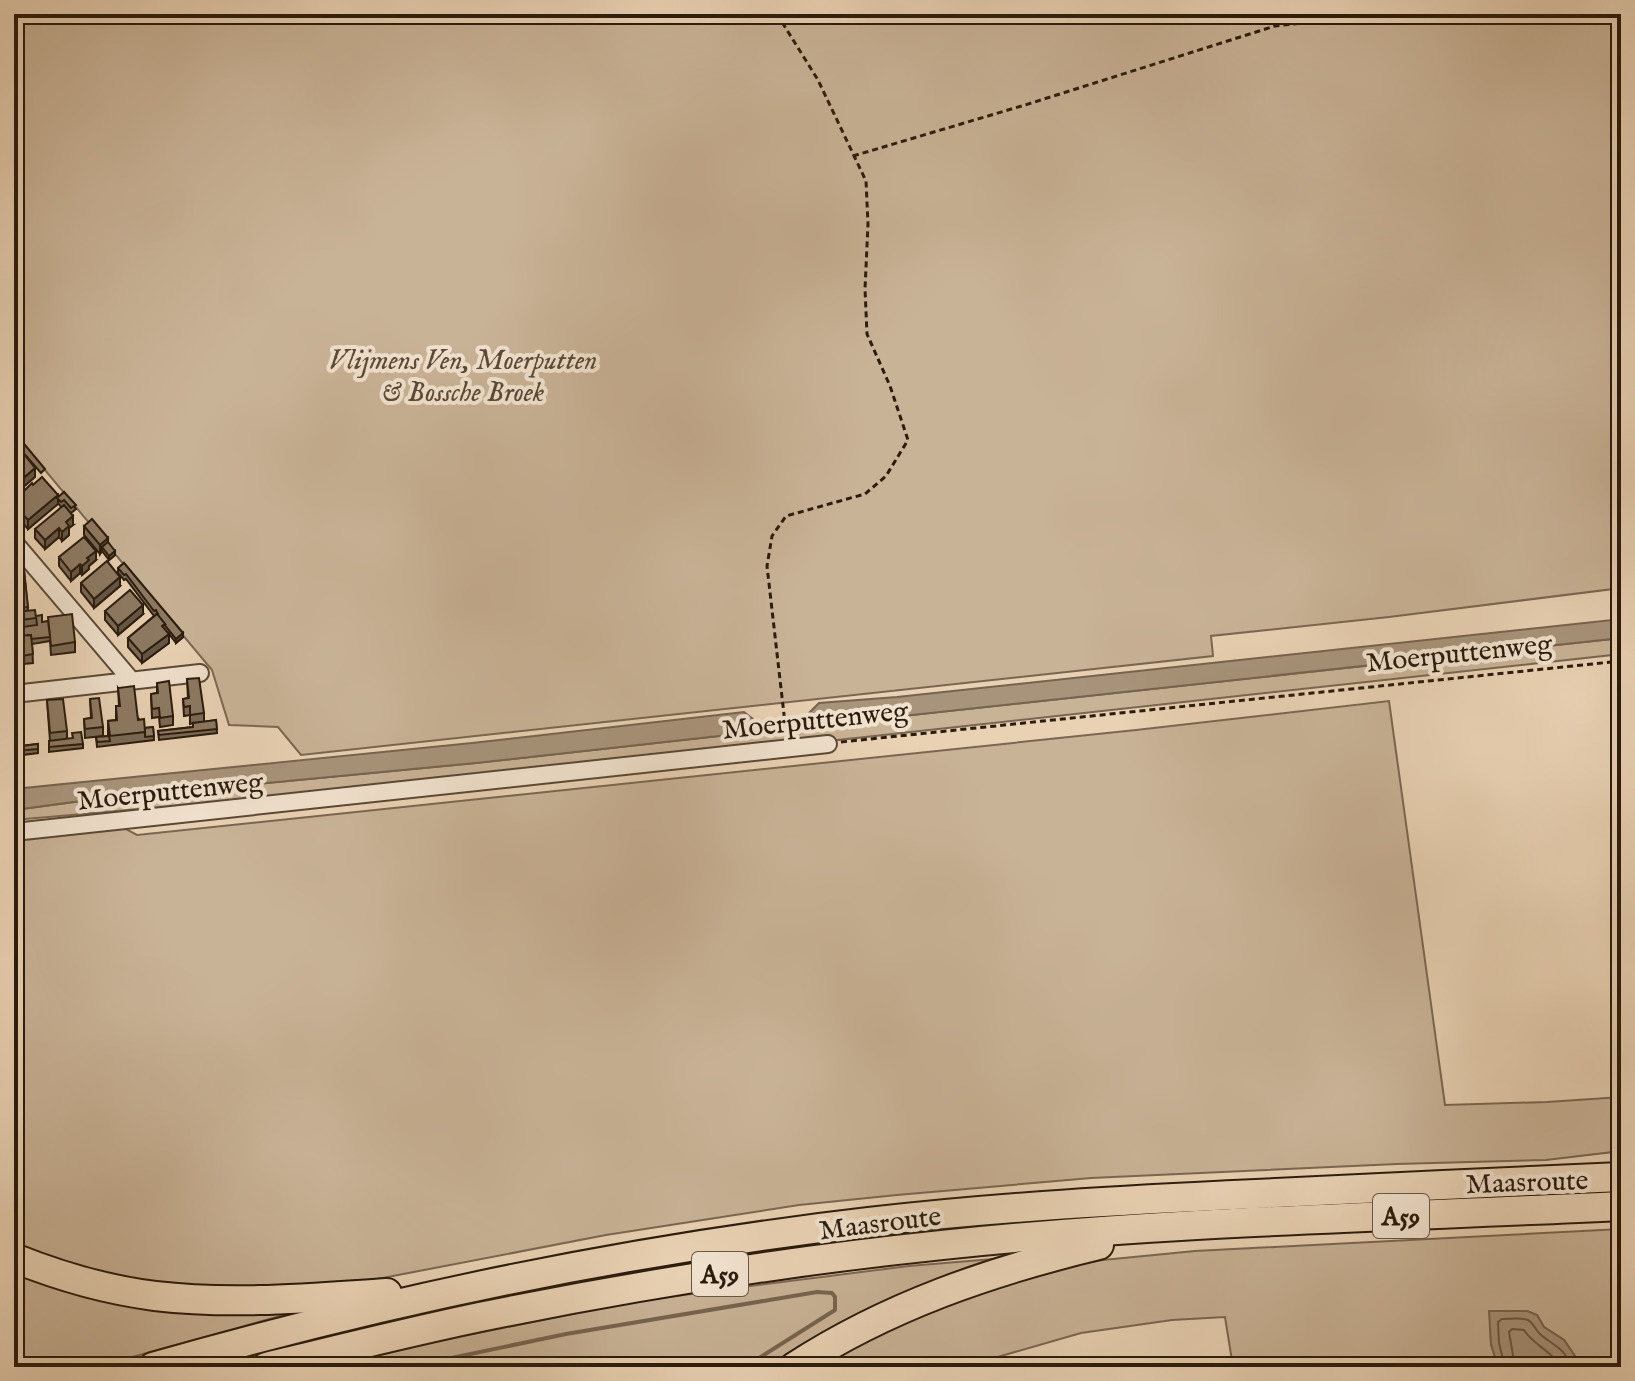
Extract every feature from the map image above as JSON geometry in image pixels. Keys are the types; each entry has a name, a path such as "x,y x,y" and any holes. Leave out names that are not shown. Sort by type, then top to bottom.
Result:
{"highway":[{"name":"A59","path":"1534,1180 1621,1162"},
{"name":"Maasroute","path":"153,1367 250,1339 475,1286 760,1236 1003,1208 1621,1177"},
{"name":"Maasroute","path":"266,1367 574,1299 710,1276 942,1245 1182,1226 1621,1206"},
{"name":"A59","path":"794,1367 890,1313 949,1288 1052,1256 1182,1226"},
{"name":"A59","path":"14,1258 106,1287 214,1300 321,1297 475,1286"}],"street":[{"path":"14,542 131,680"},
{"path":"14,567 33,565"},
{"path":"14,694 200,673"},
{"name":"Moerputtenweg","path":"14,832 828,744"}],"path":[{"path":"777,14 818,80 866,181 867,334 890,386 908,440 886,476 865,494 786,516 772,536 767,566 787,748"},
{"path":"853,156 1275,26 1302,23 1327,14"},
{"name":"Moerputtenweg","path":"828,744 1621,661"}],"green space":[{"name":"Vlijmens Ven, Moerputten & Bossche Broek","path":"14,14 1621,14 1621,588 1211,636 1213,656 301,755 278,727 229,725 212,670 14,433"},
{"path":"1621,638 1621,654 465,781 14,820 14,810 89,800 476,763 745,733 753,724 809,718 820,725"},
{"path":"1389,701 1445,1105 1621,1097 1621,1151 1546,1160 1091,1178 799,1205 606,1235 341,1286 278,1290 154,1284 106,1276 14,1245 14,849 25,837 124,828 137,835"},
{"path":"1621,1229 1621,1356 1613,1367 1576,1367 1577,1359 1564,1340 1544,1327 1537,1315 1527,1311 1490,1311 1491,1344 1498,1367 1233,1367 1225,1317 1172,1320 1081,1333 969,1367 810,1367 891,1323 1047,1269 1195,1251"},
{"path":"1017,1257 840,1326 775,1367 330,1367 423,1344 632,1302 909,1266"},
{"path":"14,1264 320,1305 96,1367 14,1367"}],"water":[{"path":"1621,619 1621,638 820,725 809,718 809,713 819,703"},
{"path":"744,712 753,719 746,733 14,810 14,789"},
{"path":"1489,1311 1527,1311 1537,1315 1544,1327 1564,1340 1577,1359 1576,1367 1498,1367 1491,1344"}],"building":[{"path":"14,433 22,441 17,445 14,442"},
{"path":"25,445 45,469 41,473 20,449"},
{"path":"20,449 35,468 14,486 14,454"},
{"path":"42,477 58,495 28,520 14,501"},
{"path":"64,492 76,505 71,508 64,500 61,502 57,498"},
{"path":"64,505 73,516 66,522 69,526 62,532 59,528 45,540 35,529"},
{"path":"92,519 108,538 100,545 84,526"},
{"path":"84,537 96,551 82,566 80,564 71,572 59,557"},
{"path":"108,542 115,551 109,556 102,547"},
{"path":"107,561 120,577 94,599 81,583"},
{"path":"124,563 183,633 176,639 156,610 118,568"},
{"path":"24,570 28,607 14,608 14,571"},
{"path":"130,590 143,605 118,626 105,611"},
{"path":"35,610 36,618 14,621 14,612"},
{"path":"72,614 75,642 51,646 48,617"},
{"path":"157,614 169,634 142,654 128,638"},
{"path":"42,615 42,622 48,621 50,637 31,639 31,635 23,636 22,627 37,625 36,616"},
{"path":"19,630 20,636 31,635 33,654 22,656 23,667 14,668 14,631"},
{"path":"199,678 204,713 190,715 190,706 184,707 183,699 189,698 187,679"},
{"path":"169,681 173,716 160,718 159,708 152,709 151,694 158,693 157,683"},
{"path":"134,686 138,720 144,719 145,732 110,736 108,721 117,720 116,706 120,706 118,688"},
{"path":"99,698 103,727 85,729 84,719 92,718 90,699"},
{"path":"63,699 67,731 50,733 47,700"},
{"path":"14,713 19,713 21,725 16,725 17,733 14,733"},
{"path":"216,720 217,729 159,735 158,731 193,727 193,723"},
{"path":"153,727 154,736 145,737 145,728"},
{"path":"81,732 83,744 49,747 49,741 73,738 72,733"},
{"path":"109,736 110,741 97,742 96,737"},
{"path":"38,744 38,749 14,751 14,747"}],"waterway":[{"path":"408,1367 566,1334 817,1292 832,1293 835,1310 745,1367"}]}
